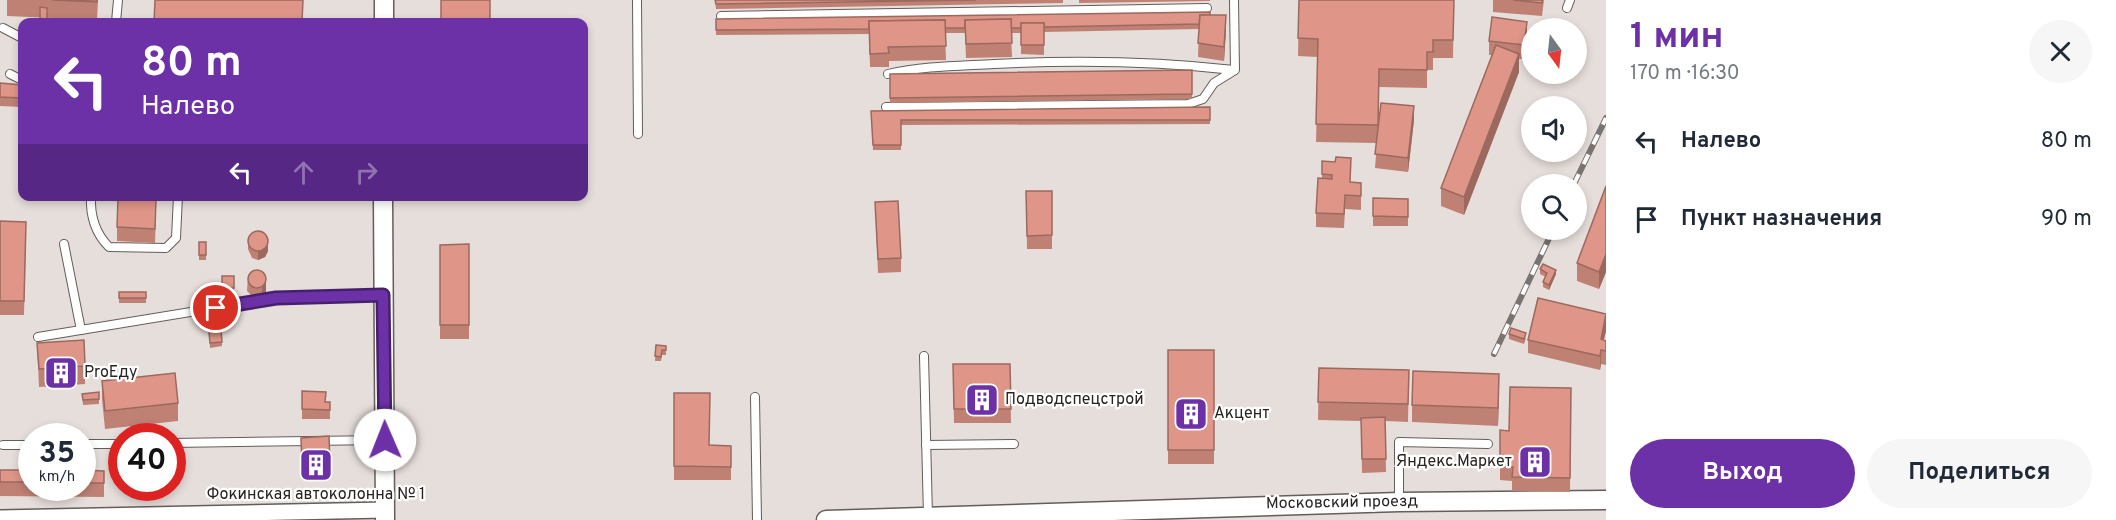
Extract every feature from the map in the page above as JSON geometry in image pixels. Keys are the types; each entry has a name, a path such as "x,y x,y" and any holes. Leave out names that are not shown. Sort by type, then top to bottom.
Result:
{"street":[{"path":"384,0 384,18"},
{"path":"0,518 385,515 382,201"},
{"name":"Московский проезд","path":"826,520 1261,509 1399,502 1606,500"}],"lane":[{"path":"116,18 118,0"},
{"path":"637,0 638,134"},
{"path":"1234,0 1235,70"},
{"path":"721,16 1072,4 1207,8"},
{"path":"3,27 18,36"},
{"path":"888,74 913,68 1051,61 1181,64 1235,70"},
{"path":"886,107 1188,104 1203,99 1214,83 1235,70"},
{"path":"10,74 18,78"},
{"path":"91,201 96,228 101,239 109,247 166,248 176,238 178,201"},
{"path":"64,244 81,330"},
{"path":"38,338 276,298 383,295"},
{"path":"924,356 928,516"},
{"path":"755,397 757,520"},
{"path":"186,443 385,440"},
{"path":"1399,502 1399,442 1488,444"},
{"path":"926,445 1014,444"},
{"path":"3,446 18,445"}],"building":[{"path":"52,0 97,0 97,2"},
{"path":"155,0 303,0 302,18 154,18"},
{"path":"441,0 490,0 490,18 441,18"},
{"path":"715,0 976,0 716,4"},
{"path":"1299,0 1454,0 1453,40 1433,40 1433,52 1427,52 1427,70 1379,69 1378,125 1316,124 1318,39 1298,38"},
{"path":"1513,0 1542,0 1542,3"},
{"path":"40,7 47,8 47,18 40,18"},
{"path":"1210,12 1210,15 1200,15 1199,24 1044,27 1044,23 1021,23 1021,28 1011,28 1011,19 965,20 965,28 945,28 945,20 869,21 869,29 716,30 716,19"},
{"path":"1200,15 1226,15 1224,47 1198,43"},
{"path":"1492,17 1521,21 1521,45 1489,41"},
{"path":"1011,19 1012,43 966,44 965,20"},
{"path":"945,20 946,46 888,47 889,53 870,54 869,21"},
{"path":"1021,23 1044,23 1044,45 1021,45"},
{"path":"1496,45 1519,54 1464,197 1441,188"},
{"path":"1192,70 1192,94 890,98 890,74"},
{"path":"0,83 18,85 18,98 0,97"},
{"path":"1381,103 1414,106 1408,158 1375,154"},
{"path":"1210,107 1210,120 901,120 901,145 873,145 871,111"},
{"path":"1336,157 1351,158 1350,182 1361,183 1361,196 1345,195 1344,214 1316,213 1318,178 1332,179 1332,175 1322,174 1322,161 1335,162"},
{"path":"1606,186 1606,254 1599,272 1577,263"},
{"path":"1026,191 1052,191 1052,235 1027,236"},
{"path":"1373,198 1408,199 1408,217 1373,216"},
{"path":"118,201 156,201 155,229 117,227"},
{"path":"898,201 901,258 878,259 875,202"},
{"path":"0,221 26,222 24,301 0,301"},
{"path":"258,231 265,234 268,241 265,248 258,251 251,248 248,241 251,234"},
{"path":"199,242 206,242 206,255 199,255"},
{"path":"469,244 469,325 440,325 440,245"},
{"path":"1543,264 1556,270 1549,285 1543,282 1547,273 1540,269"},
{"path":"253,270 261,270 266,275 264,286 253,288 248,283 248,275"},
{"path":"222,276 234,276 234,288 222,288"},
{"path":"119,292 146,292 146,298 119,298"},
{"path":"1538,298 1606,314 1601,339 1606,341 1606,351 1601,350 1600,356 1528,340"},
{"path":"1511,328 1526,333 1524,339 1509,334"},
{"path":"221,330 222,342 210,343 209,332"},
{"path":"84,340 85,366 39,369 37,343"},
{"path":"656,345 666,346 666,350 662,350 661,357 655,356"},
{"name":"Акцент","path":"1168,350 1214,350 1214,450 1168,450"},
{"name":"Подводспецстрой","path":"953,364 1010,364 1011,409 954,409"},
{"path":"1319,368 1409,370 1408,404 1318,402"},
{"path":"1413,371 1499,374 1498,408 1412,405"},
{"path":"175,373 178,403 105,411 102,381"},
{"name":"Яндекс.Маркет","path":"1510,387 1571,388 1570,478 1512,477 1513,467 1500,466 1500,430 1509,431"},
{"path":"302,391 326,392 325,402 330,402 330,410 302,409"},
{"path":"99,392 99,399 83,400 82,394"},
{"path":"674,393 710,393 709,445 731,446 731,467 674,466"},
{"path":"1385,417 1386,459 1362,459 1361,418"},
{"path":"329,436 330,464 302,466 301,438"},
{"path":"0,470 18,470 18,482 0,482"},
{"path":"96,471 104,471 104,483 96,483"}],"railway":[{"path":"1579,174 1606,118"},
{"path":"1494,354 1548,240"}],"place":[{"name":"ProЕду","path":"61,373"},
{"name":"Подводспецстрой","path":"982,400"},
{"name":"Акцент","path":"1191,414"},
{"name":"Яндекс.Маркет","path":"1535,462"},
{"name":"Фокинская автоколонна № 1","path":"316,465"}],"route":[{"path":"216,308 276,298 383,295 385,440"}]}
